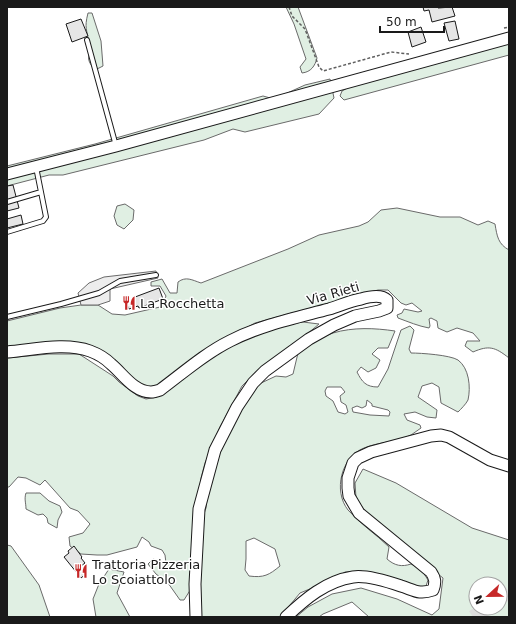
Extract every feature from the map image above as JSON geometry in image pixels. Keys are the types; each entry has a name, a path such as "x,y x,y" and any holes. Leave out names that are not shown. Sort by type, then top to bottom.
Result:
{"street":[{"path":"7,174 116,146 509,38"},
{"name":"Via Rieti","path":"7,352 59,347 76,348 89,351 99,355 110,363 134,386 151,393 160,390 206,354 231,340 268,325 332,308 359,299 384,297 387,300 387,308 356,316 334,325 303,344 265,371 253,383 237,407 215,450 199,510 195,584 196,617"},
{"path":"286,617 302,601 326,586 354,577 378,579 425,593 433,590 435,584 434,578 430,572 359,513 354,506 349,496 348,478 350,468 358,458 371,452 441,435 462,443 490,460 509,466"}],"lane":[{"path":"87,40 116,146"},
{"path":"7,232 43,221 46,217 36,166"},
{"path":"7,202 41,192"},
{"path":"7,316 61,304 99,293 120,281 156,275"}],"path":[{"path":"289,7 292,16 305,29 319,67 323,70 391,52 409,54"}],"green space":[{"path":"286,7 298,7 317,58 312,68 302,73 300,67 306,59 294,24"},
{"path":"88,13 92,13 101,41 103,66 95,70 89,62 90,48 86,26"},
{"path":"509,42 509,55 344,100 340,96 342,91 353,85"},
{"path":"330,79 334,98 319,114 245,132 233,129 204,140 63,175 49,175 7,186 7,166 95,144 263,96 274,99 305,85"},
{"path":"125,204 134,210 133,220 124,229 117,225 114,216 117,206"},
{"path":"397,208 440,217 460,217 478,225 488,221 495,224 497,236 500,242 509,250 509,358 500,351 492,348 483,348 473,352 465,346 467,341 480,341 473,333 457,328 447,332 438,328 437,321 431,318 429,319 429,328 398,318 397,315 402,313 404,309 418,312 422,311 412,303 406,305 401,303 388,290 378,290 255,323 220,342 158,386 148,389 140,386 105,355 7,347 7,321 60,308 81,305 98,305 112,314 125,315 160,307 166,296 160,286 151,286 151,282 162,279 170,293 177,293 178,282 181,280 189,279 201,283 288,249 319,235 359,226 368,222 381,210"},
{"path":"303,322 319,324 268,367 252,376 242,386 220,427 205,463 201,478 194,584 184,600 180,600 168,583 156,574 148,564 153,559 166,563 165,555 162,550 151,546 149,542 142,537 137,547 107,555 81,554 70,546 69,537 83,533 90,524 78,511 70,508 45,480 40,485 26,478 18,477 9,487 7,487 7,358 49,354 79,354 113,376 138,396 146,399 157,397 199,365 234,344 268,330"},
{"path":"410,326 414,330 409,349 411,353 449,357 462,363 467,373 469,384 468,400 458,412 441,403 439,387 432,383 422,386 418,397 437,410 436,418 427,417 415,412 404,414 407,420 420,425 421,428 406,437 370,446 356,452 345,467 340,484 343,502 348,510 389,547 387,559 402,566 411,564 421,569 428,580 426,586 415,588 361,571 345,572 334,579 300,593 280,617 199,617 201,522 206,508 207,498 222,445 233,422 259,384 276,376 286,377 293,374 298,353 328,335 356,329 395,331 388,348 378,348 372,354 380,360 376,368 368,372 361,367 357,372 367,385 378,387 388,369 401,330","holes":["327,387 341,387 345,392 340,396 341,402 346,405 348,412 345,414 338,412 333,401 326,396 325,391","367,400 372,404 372,406 388,410 390,412 389,416 353,412 352,408 357,406 362,408 366,406","254,538 275,549 280,566 273,572 266,575 259,577 249,576 245,570 246,541"]},
{"path":"363,469 396,483 472,528 509,540 509,617 369,617 352,602 319,617 296,617 308,607 332,594 361,588 397,599 432,615 439,609 443,578 372,521 356,498 355,483"},
{"path":"26,493 40,493 49,501 60,506 62,512 58,520 57,528 48,523 47,518 43,514 38,515 26,509"},
{"path":"7,545 11,546 39,585 50,617 7,617"},
{"path":"109,569 124,572 117,593 130,617 96,617 93,599 99,584"}],"shaded area":[{"path":"156,271 158,278 110,289 110,301 98,305 81,305 78,293 89,283 104,277"}],"building":[{"path":"423,7 452,7 455,16 432,22 429,10 424,11"},
{"path":"81,19 88,36 72,42 66,24"},
{"path":"455,21 459,39 449,41 444,23"},
{"path":"421,27 426,42 412,47 408,32"},
{"path":"13,185 19,208 7,211 7,186"},
{"path":"21,215 23,224 7,228 7,219"},
{"path":"159,288 163,299 139,308 138,306 129,309 126,302"},
{"path":"74,546 85,563 81,566 87,573 81,578 64,557"}],"place":[{"name":"La Rocchetta","path":"129,303"},
{"name":"Trattoria Pizzeria Lo Scoiattolo","path":"81,571"}]}
